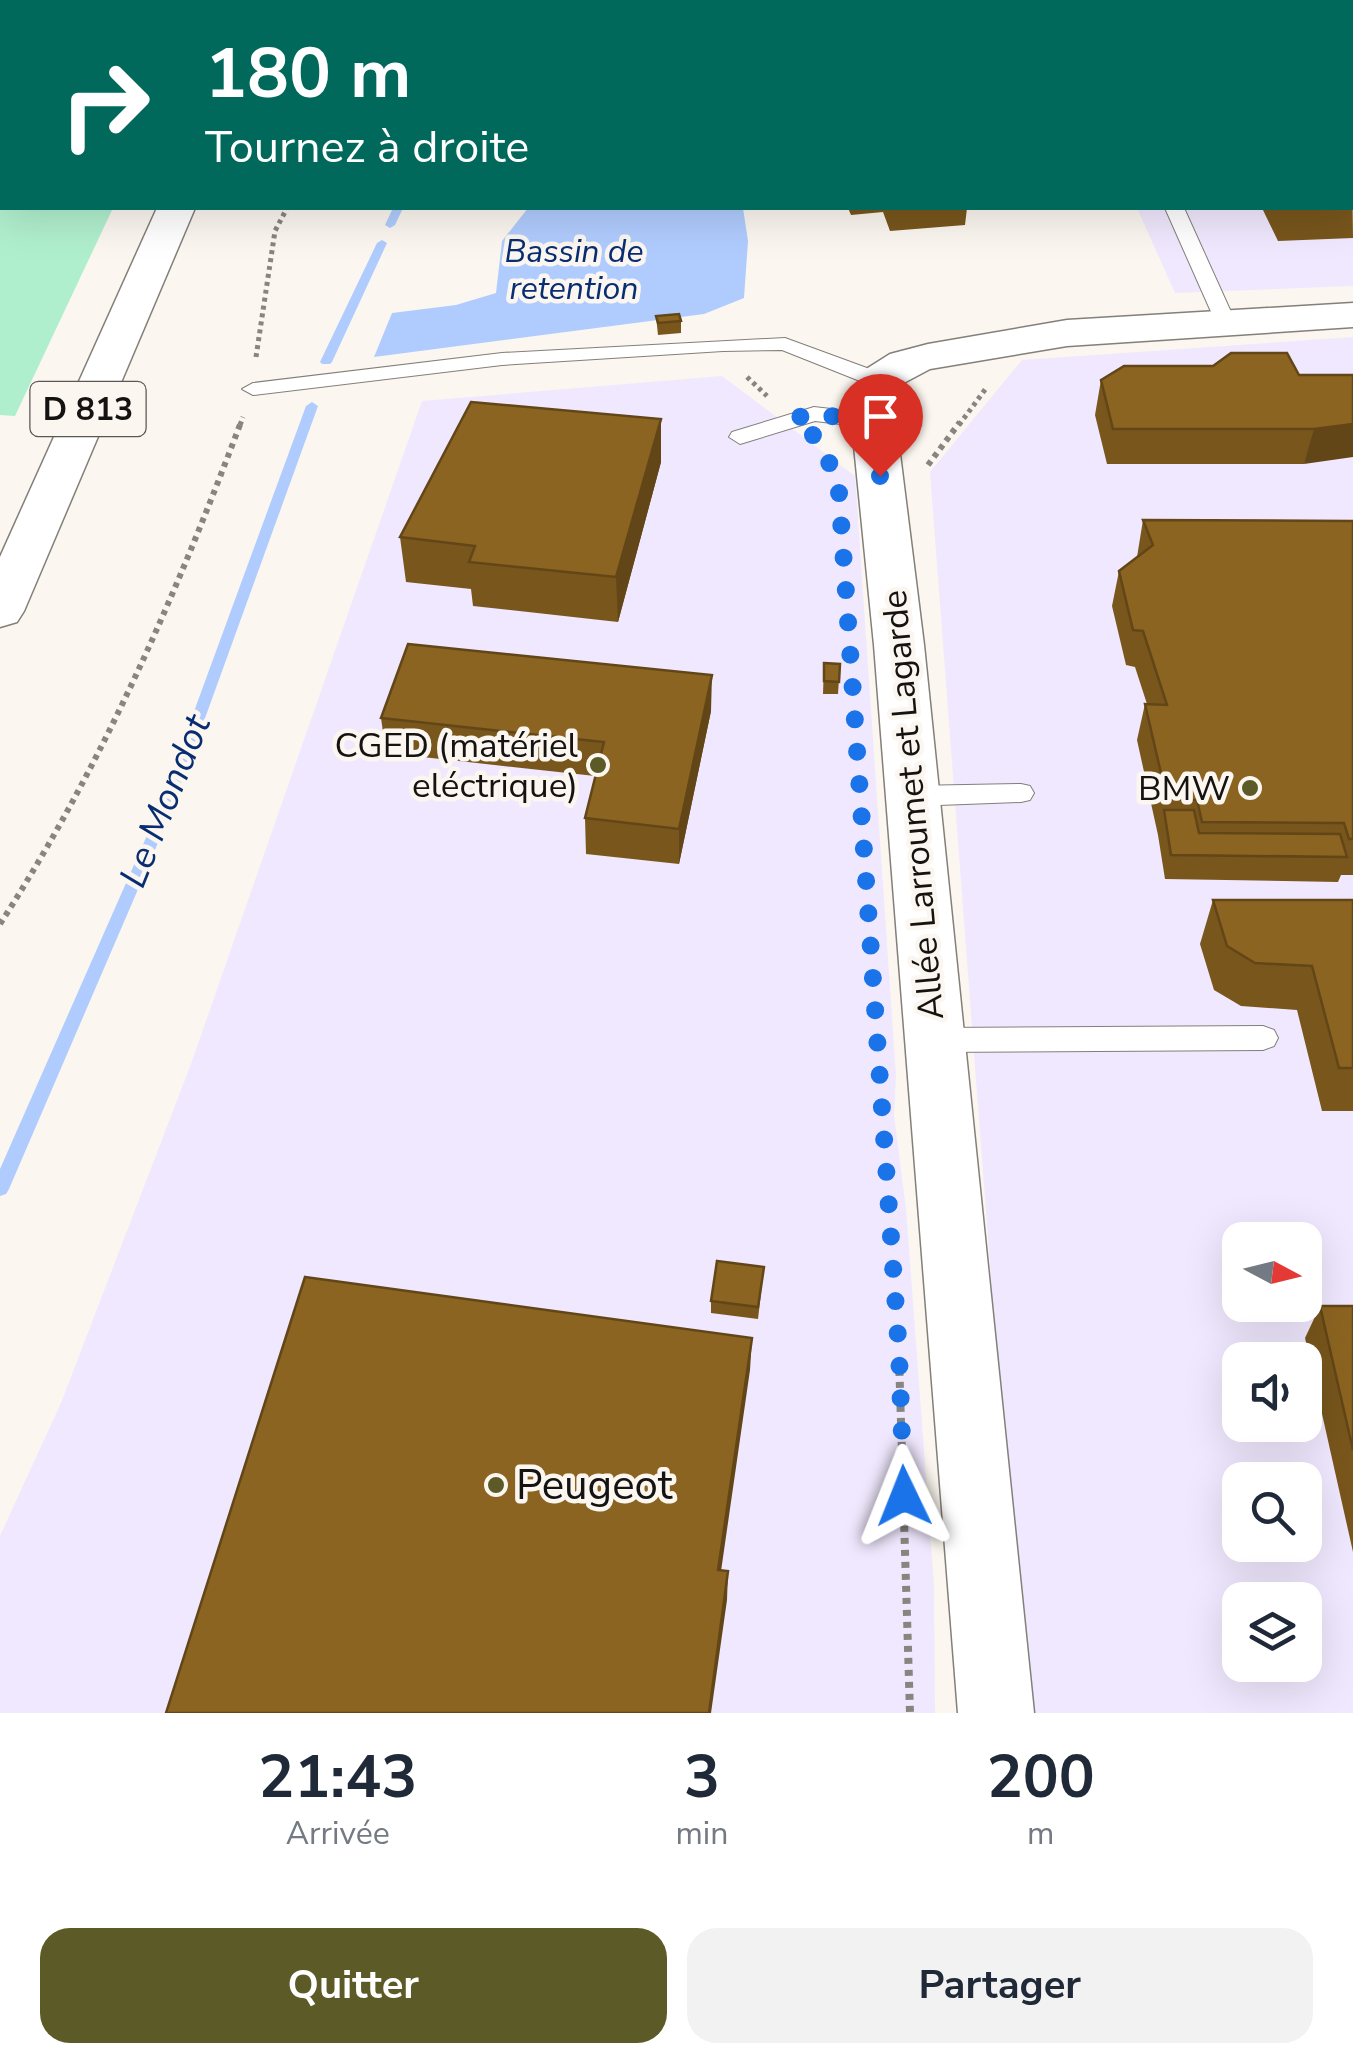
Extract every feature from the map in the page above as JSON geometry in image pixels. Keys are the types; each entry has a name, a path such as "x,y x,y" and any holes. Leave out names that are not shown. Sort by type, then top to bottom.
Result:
{"street":[{"name":"D 813","path":"0,611 175,210"},
{"path":"876,400 905,364 1005,343 1067,333 1353,316"},
{"name":"Allée Larroumet et Lagarde","path":"876,400 996,1713"}],"lane":[{"path":"1175,210 1226,323"},
{"path":"262,388 502,359 785,344 876,400"},
{"path":"740,437 794,418 876,400"},
{"path":"912,796 1021,794"},
{"path":"935,1040 1263,1038"}],"path":[{"path":"0,924 38,870 130,694 262,388 274,231 286,210"},
{"path":"713,346 794,418"},
{"path":"899,1352 910,1713"}],"shaded area":[{"path":"1138,210 1353,210 1353,286 1175,293"},
{"path":"1353,337 1353,1713 1024,1713 930,472 1022,360"},
{"path":"722,376 855,476 896,1076 894,1115 906,1209 934,1585 935,1713 0,1713 0,1536 61,1403 191,1064 422,401"}],"green space":[{"path":"0,210 112,210 15,416 0,415"}],"water":[{"name":"Bassin de retention","path":"526,210 743,210 748,241 744,298 704,314 374,357 392,313 456,305 496,293 502,241"}],"building":[{"path":"679,314 681,321 658,323 656,316"},
{"path":"1231,353 1287,353 1299,375 1353,375 1353,424 1314,429 1113,429 1101,380 1124,366 1213,366"},
{"path":"471,402 661,419 616,577 469,562 475,546 400,537"},
{"path":"1143,520 1353,521 1353,839 1349,839 1344,823 1202,822 1197,800 1167,799 1145,704 1167,705 1143,631 1133,630 1119,571 1153,545"},
{"name":"CGED (matériel eléctrique)","path":"408,644 712,675 679,829 585,818 604,742 381,718"},
{"path":"824,663 840,664 839,682 824,681"},
{"path":"1164,810 1194,810 1199,833 1340,834 1347,857 1171,855"},
{"path":"1213,900 1353,900 1353,1068 1339,1068 1312,966 1255,963 1227,946"},
{"path":"717,1261 764,1267 758,1307 711,1301"},
{"name":"Peugeot","path":"305,1277 752,1338 718,1570 728,1571 709,1713 166,1713"},
{"path":"1322,1306 1353,1306 1353,1450 1322,1315"}],"waterway":[{"path":"390,225 397,210"},
{"path":"326,362 382,243"},
{"name":"Le Mondot","path":"0,1189 163,815 312,406"}],"place":[{"name":"CGED (matériel eléctrique)","path":"598,765"},
{"name":"BMW","path":"1250,788"},
{"name":"Peugeot","path":"496,1485"}],"route":[{"path":"880,476 874,421 814,414 794,418 810,430 838,478 899,1352 904,1496"}]}
